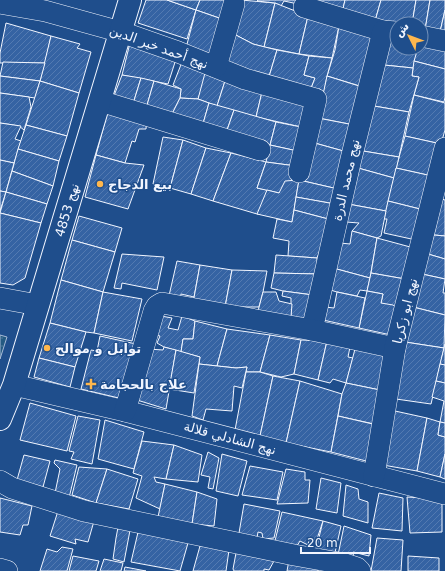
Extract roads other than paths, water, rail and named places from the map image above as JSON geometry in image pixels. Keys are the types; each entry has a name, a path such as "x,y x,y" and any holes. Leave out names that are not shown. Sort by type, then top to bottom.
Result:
{"street":[{"name":"نهج 4853","path":"0,419 14,384 130,0"},
{"path":"216,68 234,4"},
{"name":"نهج أحمد خير الدين","path":"0,5 45,11 120,32 245,80 316,99 299,172"},
{"path":"304,8 389,31"},
{"name":"نهج محمد الدرة","path":"312,330 351,159 389,34"},
{"path":"429,38 445,41"},
{"path":"100,101 260,150"},
{"name":"نهج ابو زكريا","path":"374,476 395,348 445,148"},
{"path":"0,298 38,305"},
{"path":"125,411 154,310 156,306 162,303 312,330 395,348"},
{"name":"نهج الشادلي قلالة","path":"14,384 125,411 445,494"},
{"path":"0,481 12,488 84,511 294,556 346,564 357,568 360,571"},
{"path":"0,569 7,571"}],"place":[{"name":"بيع الدجاج","path":"100,184"},
{"name":"توابل و موالح","path":"47,348"},
{"name":"علاج بالحجامة","path":"91,384"}]}
